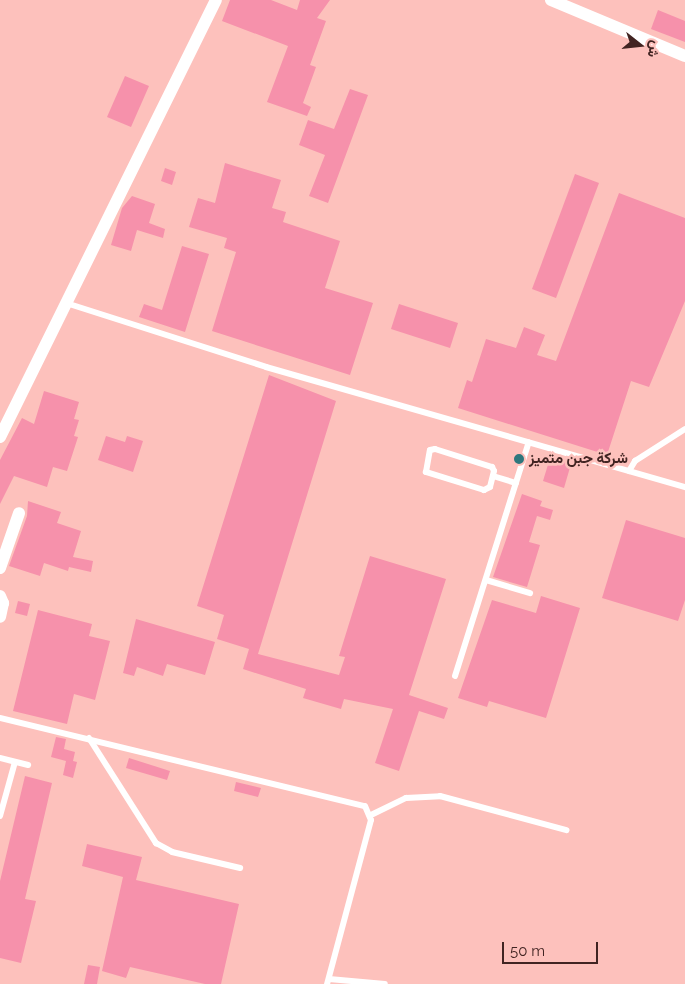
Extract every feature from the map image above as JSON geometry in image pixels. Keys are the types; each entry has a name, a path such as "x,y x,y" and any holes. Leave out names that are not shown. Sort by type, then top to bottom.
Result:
{"street":[{"path":"0,436 216,0"},
{"path":"551,0 685,56"},
{"path":"0,568 19,513"},
{"path":"0,596 0,617"}],"lane":[{"path":"66,303 266,367 685,487"},
{"path":"629,471 635,462 685,429"},
{"path":"455,676 529,442"},
{"path":"435,449 490,465 494,469 493,476 490,487 484,490 424,469 430,450 435,449"},
{"path":"493,476 516,483"},
{"path":"486,580 530,593"},
{"path":"0,718 360,804 371,815"},
{"path":"89,738 156,843 172,852 240,868"},
{"path":"0,758 28,765"},
{"path":"0,816 15,762"},
{"path":"384,984 328,981 371,815 406,798 440,796 566,830"}],"building":[{"path":"230,0 271,0 297,10 300,0 330,0 317,18 326,21 310,65 316,67 303,103 311,107 307,116 267,102 288,46 222,21"},
{"path":"658,10 685,21 685,42 651,29"},
{"path":"125,76 149,86 131,127 107,117"},
{"path":"350,89 368,95 328,203 309,196 325,155 299,145 308,120 334,129"},
{"path":"225,163 281,180 272,208 286,212 283,222 340,241 325,288 373,303 350,375 212,331 236,252 224,248 227,238 189,227 198,198 215,203"},
{"path":"165,168 176,172 172,185 161,181"},
{"path":"575,174 599,183 556,298 532,289"},
{"path":"619,193 685,218 685,301 649,387 631,381 607,455 458,408 467,380 472,382 486,339 516,348 524,327 545,335 537,355 556,361"},
{"path":"132,196 155,204 149,223 165,229 163,238 137,230 131,251 111,245 122,208"},
{"path":"182,246 209,254 185,332 139,317 144,304 162,310"},
{"path":"399,304 458,323 450,348 391,329"},
{"path":"269,375 336,401 258,654 339,675 345,657 339,656 370,556 446,579 409,695 448,708 444,719 419,711 399,771 375,763 393,709 344,699 341,709 303,698 306,689 243,669 249,649 217,639 224,615 197,606"},
{"path":"44,391 79,402 74,419 79,420 74,436 78,437 67,471 53,467 47,487 14,476 0,504 0,460 22,418 34,424"},
{"path":"106,436 125,442 127,436 143,441 133,472 98,460"},
{"path":"550,458 571,464 564,488 543,481"},
{"path":"522,494 542,501 540,506 553,510 550,520 537,516 529,542 540,545 527,587 493,577"},
{"path":"28,501 61,512 57,523 81,531 73,557 93,561 91,572 69,567 68,571 44,563 40,576 9,566 27,516"},
{"path":"626,520 685,538 685,600 678,621 602,598"},
{"path":"541,596 580,608 546,718 489,701 487,707 458,698 492,600 536,613"},
{"path":"18,601 30,604 27,616 15,613"},
{"path":"38,610 92,624 89,636 110,641 95,700 74,694 67,724 13,711"},
{"path":"136,619 215,642 205,675 167,664 163,676 137,667 134,676 123,673"},
{"path":"56,737 66,739 64,749 75,752 73,761 77,762 73,778 63,775 66,761 51,757"},
{"path":"129,758 170,771 167,780 126,768"},
{"path":"25,776 52,783 25,899 36,901 21,963 0,958 0,881"},
{"path":"236,782 261,788 258,797 234,791"},
{"path":"87,844 142,857 136,880 239,904 221,984 205,984 130,967 126,978 102,971 123,877 82,866"},
{"path":"88,965 100,967 97,984 84,984"}],"place":[{"name":"شركة جبن متميز","path":"519,459"}]}
